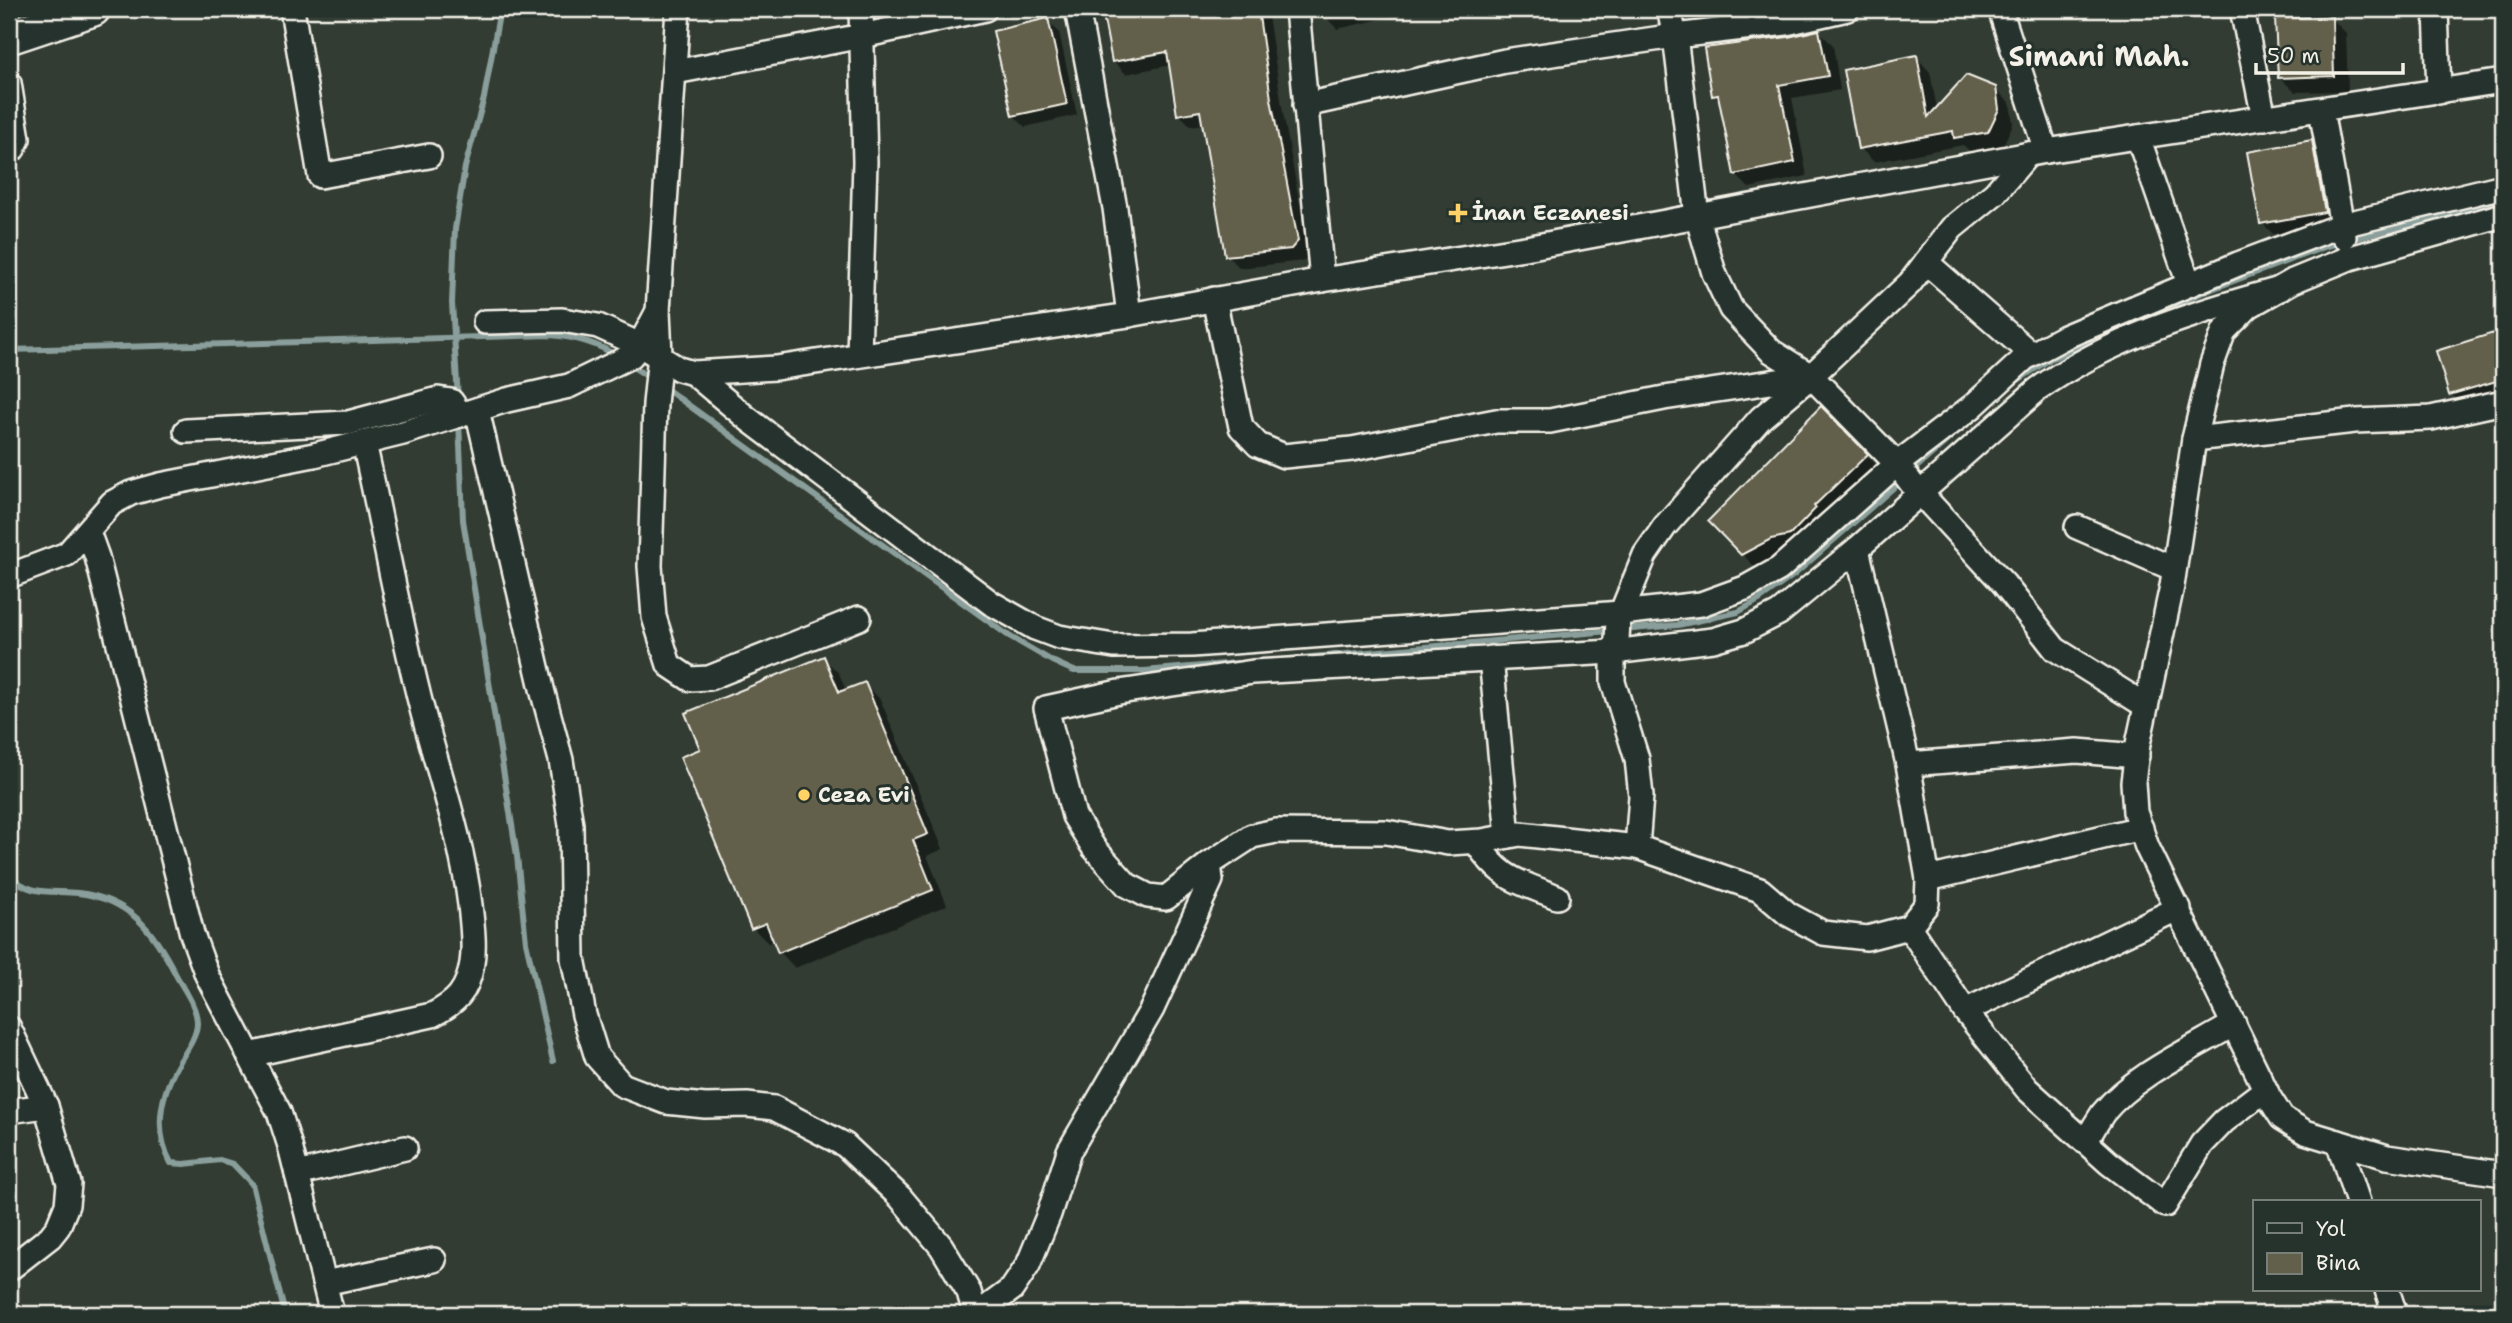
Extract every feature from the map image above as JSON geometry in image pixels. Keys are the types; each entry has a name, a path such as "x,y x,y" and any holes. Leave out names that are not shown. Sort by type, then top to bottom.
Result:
{"highway":[{"path":"9,37 93,9"}],"street":[{"path":"292,9 320,176 429,156"},
{"path":"678,9 658,311 647,358 655,404 650,566 654,617 669,665 690,679 709,678 859,618"},
{"path":"859,355 865,162 861,9"},
{"path":"675,72 985,9"},
{"path":"1076,9 1115,208 1129,315"},
{"path":"1297,9 1322,280"},
{"path":"1669,9 1675,36 1697,216 1714,273 1731,309 1772,351 1811,376 2004,584 2055,649 2146,706"},
{"path":"1305,104 1505,61 1786,23 1847,9"},
{"path":"2000,9 2037,153"},
{"path":"2242,9 2264,118"},
{"path":"2436,9 2440,92"},
{"path":"485,322 562,320 598,326 647,358 693,373 776,368 1129,315 1322,280 1531,247 2037,153 2440,92 2503,80"},
{"path":"9,83 18,139 13,149 9,150"},
{"path":"2321,110 2345,242"},
{"path":"2138,137 2189,284"},
{"path":"1637,847 1641,796 1637,759 1613,682 1617,632 1645,555 1665,526 1761,418 1811,376 1910,283 1952,228 1995,193 2037,153"},
{"path":"693,373 748,419 991,603 1035,628 1059,637 1114,646 1617,632 1713,640 1744,631 1779,613 1857,549 1908,478 1973,405 2031,354 2064,337 2189,284 2345,242 2503,186"},
{"path":"2503,215 2345,242 2280,289 2249,306 2224,331 2212,364 2194,439 2174,569 2133,782 2135,812 2147,847 2179,908 2265,1090 2282,1118 2305,1132 2387,1157 2503,1174"},
{"path":"1926,262 2031,354"},
{"path":"1857,549 1908,764 1928,878 1927,904 1909,927 1867,937 1822,933 1788,914 1760,890 1637,847 1520,834 1476,842 1448,843 1386,832 1276,831 1252,836 1209,864 1166,898 1149,896 1127,885 1094,848 1074,816 1046,708 1132,690 1253,672 1491,659 1617,632 1724,597 1779,569 2067,368 2111,347 2224,304 2280,289"},
{"path":"1214,299 1241,427 1258,445 1284,456 1352,449 1496,421 1563,419 1664,398 1811,376"},
{"path":"9,576 67,554 111,503 131,493 364,443 460,411 569,386 601,370 647,358"},
{"path":"2194,439 2355,421 2431,418 2503,402"},
{"path":"186,431 348,422 460,411"},
{"path":"460,411 561,760 571,825 573,958 584,1015 597,1057 622,1085 666,1102 774,1108 845,1146 900,1197 941,1246 969,1292 976,1314 1012,1289 1028,1265 1049,1214 1069,1151 1153,1009 1211,880 1209,864"},
{"path":"249,1055 432,1015 453,1004 466,986 472,963 472,922 467,877 423,713 364,443"},
{"path":"2077,527 2174,569"},
{"path":"88,532 97,557 191,934 207,975 279,1112 298,1174 332,1314"},
{"path":"1491,659 1508,836"},
{"path":"1908,764 2077,751 2137,756"},
{"path":"1928,878 2141,828"},
{"path":"1476,842 1490,864 1504,876 1557,897"},
{"path":"1965,1011 2179,908"},
{"path":"1909,927 1965,1011 2027,1089 2109,1163 2165,1205 2202,1144 2224,1121 2265,1090"},
{"path":"2086,1141 2103,1113 2121,1095 2150,1074 2234,1024"},
{"path":"9,1028 46,1106 68,1173 64,1216 50,1237 9,1269"},
{"path":"9,1111 46,1106"},
{"path":"2338,1142 2357,1200"},
{"path":"298,1174 405,1149"},
{"path":"324,1283 434,1260"},
{"path":"2388,1292 2395,1314"}],"building":[{"path":"1102,9 1258,9 1271,99 1298,241 1291,249 1225,256 1200,111 1177,115 1167,52 1112,62"},
{"path":"2332,16 2334,76 2278,78 2275,18"},
{"path":"1048,18 1067,104 1012,116 993,31"},
{"path":"1819,30 1828,76 1779,85 1795,162 1734,175 1718,95 1712,96 1704,48 1788,37"},
{"path":"1917,55 1928,117 1966,75 1996,87 1999,109 1988,132 1954,138 1953,131 1858,149 1843,70"},
{"path":"2312,140 2325,212 2260,224 2247,152"},
{"path":"2503,330 2503,379 2449,395 2436,351"},
{"path":"1821,406 1868,454 1814,506 1816,508 1790,535 1771,539 1741,555 1708,521"},
{"name":"Ceza Evi","path":"824,656 839,692 865,682 928,834 913,840 933,890 778,953 766,923 751,929 680,757 700,749 685,713"}],"waterway":[{"path":"458,399 452,303 455,229 465,167 484,98 500,9"},
{"path":"2012,384 2050,359 2201,293 2327,246 2503,199"},
{"path":"9,350 550,335 586,342 618,357"},
{"path":"627,363 653,380"},
{"path":"662,386 1009,636 1052,661 1074,671 1144,671 1237,663"},
{"path":"459,420 463,520 517,856 526,942 553,1061"},
{"path":"1289,659 1678,625 1738,612 1795,574 1951,437"},
{"path":"9,874 33,889 78,893 112,902 138,920 159,944 192,1004 197,1023 193,1038 173,1073 164,1098 161,1124 165,1150 171,1163 220,1160 233,1164 252,1184 285,1314"}],"place":[{"name":"İnan Eczanesi","path":"1458,213"},
{"name":"Ceza Evi","path":"804,795"}],"district":[{"name":"Simani Mah.","path":"2099,56"}]}
